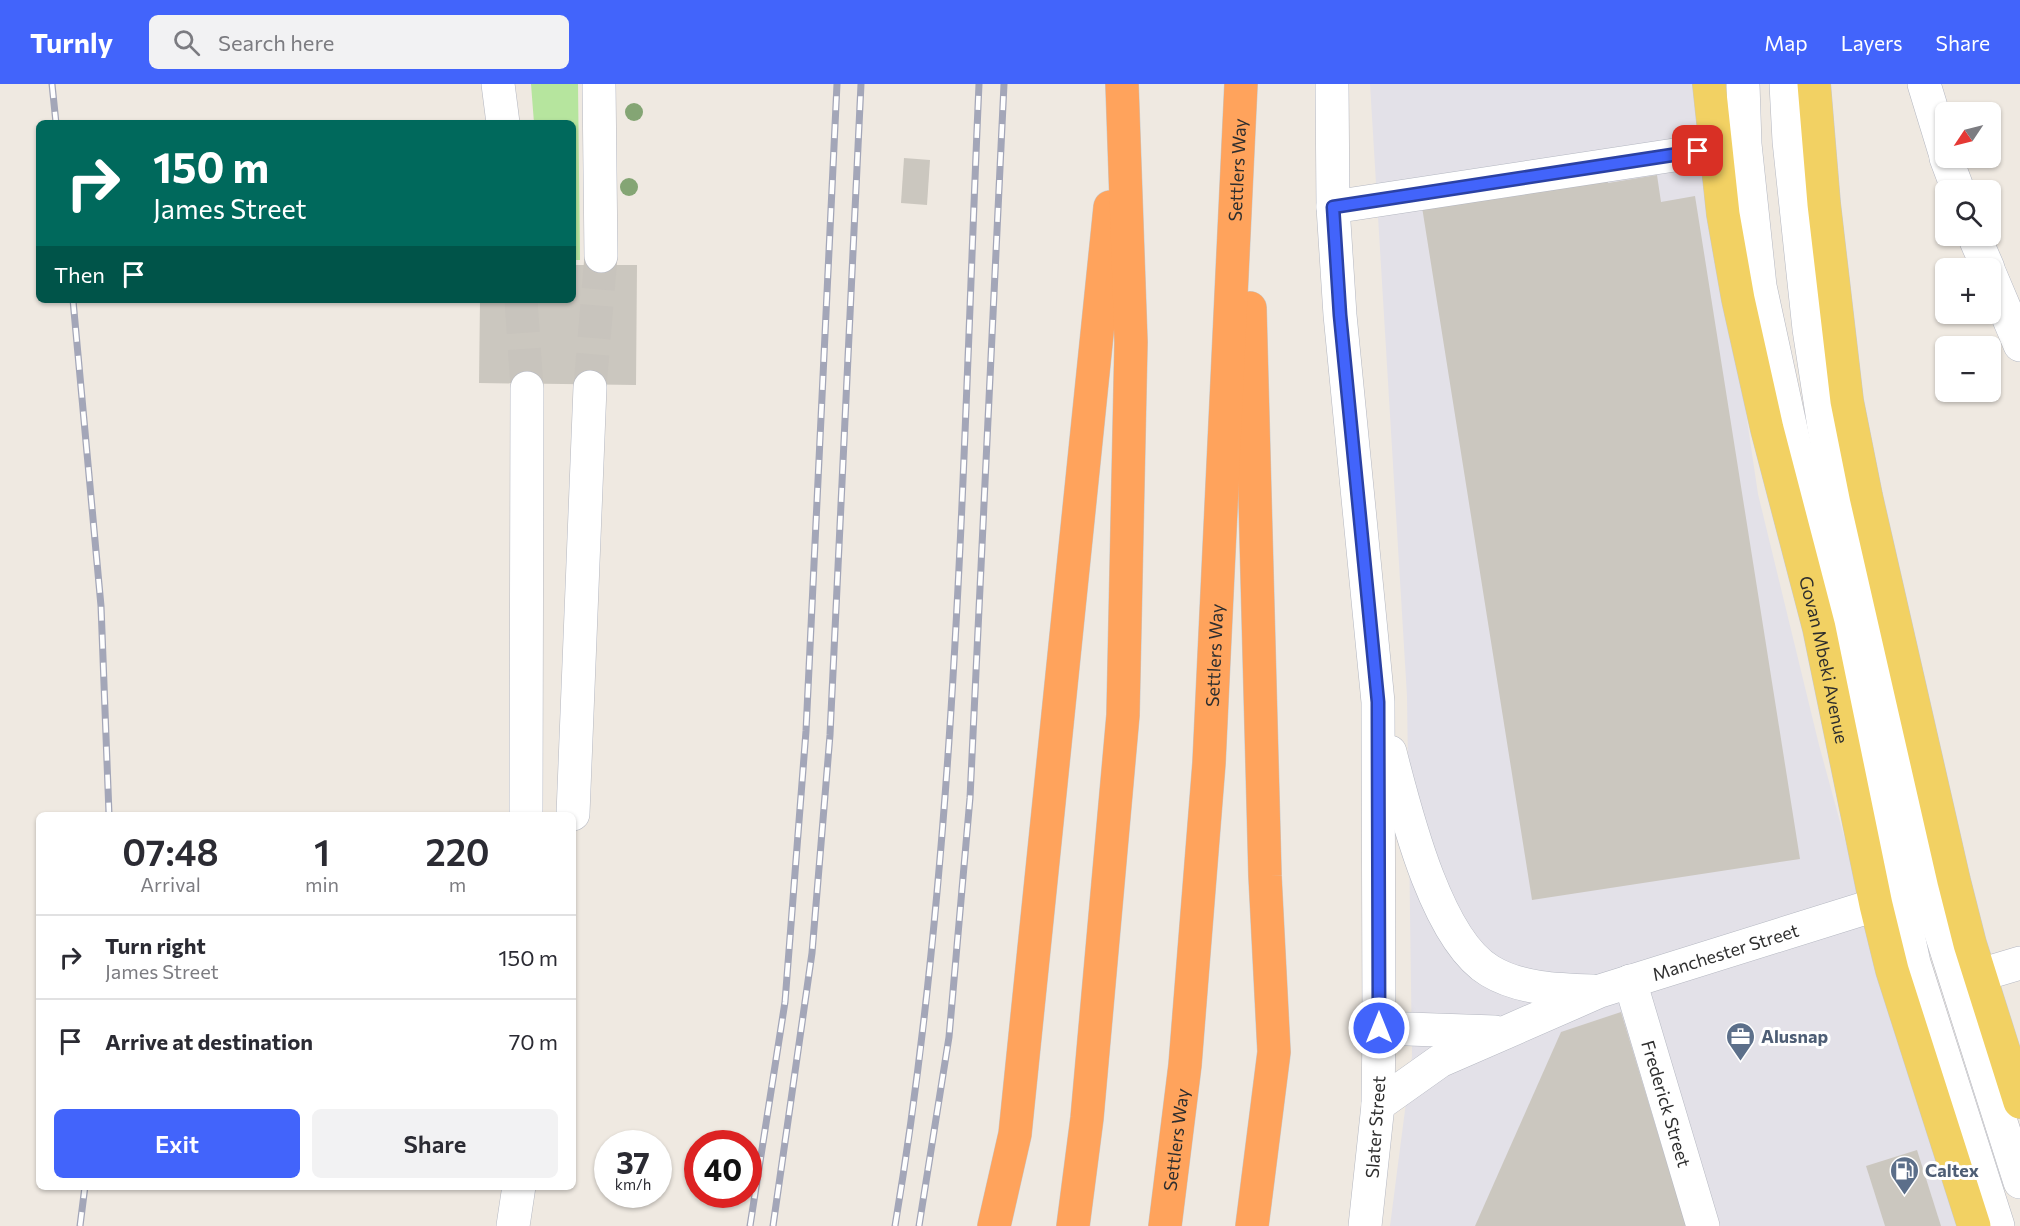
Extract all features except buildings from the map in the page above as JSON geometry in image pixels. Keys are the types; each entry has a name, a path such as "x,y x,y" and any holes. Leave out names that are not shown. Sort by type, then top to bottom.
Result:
{"highway":[{"name":"Settlers Way","path":"1165,1226 1185,1065 1209,763 1241,84"},
{"path":"1245,84 1264,876 1274,1052 1252,1226"},
{"path":"994,1226 1015,1134 1035,917 1122,87"},
{"path":"1073,1226 1087,1118 1123,715 1131,342 1122,87"}],"main road":[{"name":"Govan Mbeki Avenue","path":"1709,84 1714,149 1738,299 1767,429 1819,628 1915,893 1980,975 2020,1102"},
{"name":"Govan Mbeki Avenue","path":"1815,84 1824,204 1847,401 1870,518 1915,893 1892,970 1974,1226"}],"street":[{"path":"498,84 503,120"},
{"path":"599,84 601,256"},
{"path":"1332,84 1333,207 1341,326 1378,702 1402,800 1425,869 1444,912 1465,948 1489,970 1530,986 1615,986"},
{"path":"1743,84 1745,144 1760,286 1834,624 1915,893 2020,1182"},
{"path":"1786,84 1801,266 1824,427 1915,893 1914,963 1998,1226"},
{"path":"1924,84 1935,120"},
{"path":"1333,207 1714,149"},
{"path":"2001,300 2020,345"},
{"path":"573,812 590,387"},
{"path":"526,388 526,812"},
{"name":"Slater Street","path":"1365,1226 1378,1105 1378,702"},
{"name":"Manchester Street","path":"1378,1105 1440,1061 1500,1033 1615,986 1915,893"},
{"path":"1980,975 2020,963"},
{"name":"Frederick Street","path":"1615,986 1703,1226"},
{"name":"Manchester Street","path":"1379,1028 1500,1033"},
{"path":"513,1226 518,1190"}],"shaded area":[{"path":"1370,84 1700,84 1701,111 1758,494 1819,745 1899,1038 1958,1226 1390,1226 1412,1056 1407,696"}],"green space":[{"path":"531,84 578,84 580,260 576,260 576,120 534,120"}],"tunnel":[{"path":"590,387 601,256"},
{"path":"521,303 527,388"}],"railway":[{"path":"52,84 56,120"},
{"path":"750,1226 785,1002 806,731 837,84"},
{"path":"773,1226 812,953 830,735 861,84"},
{"path":"895,1226 916,1084 945,799 962,513 979,84"},
{"path":"919,1226 949,1037 970,798 1004,84"},
{"path":"73,303 101,606 109,812"},
{"path":"80,1226 84,1190"}],"place":[{"name":"Alusnap","path":"1740,1062"},
{"name":"Caltex","path":"1904,1196"}],"route":[{"path":"1379,1028 1378,702 1340,315 1333,207 1698,151"}]}
